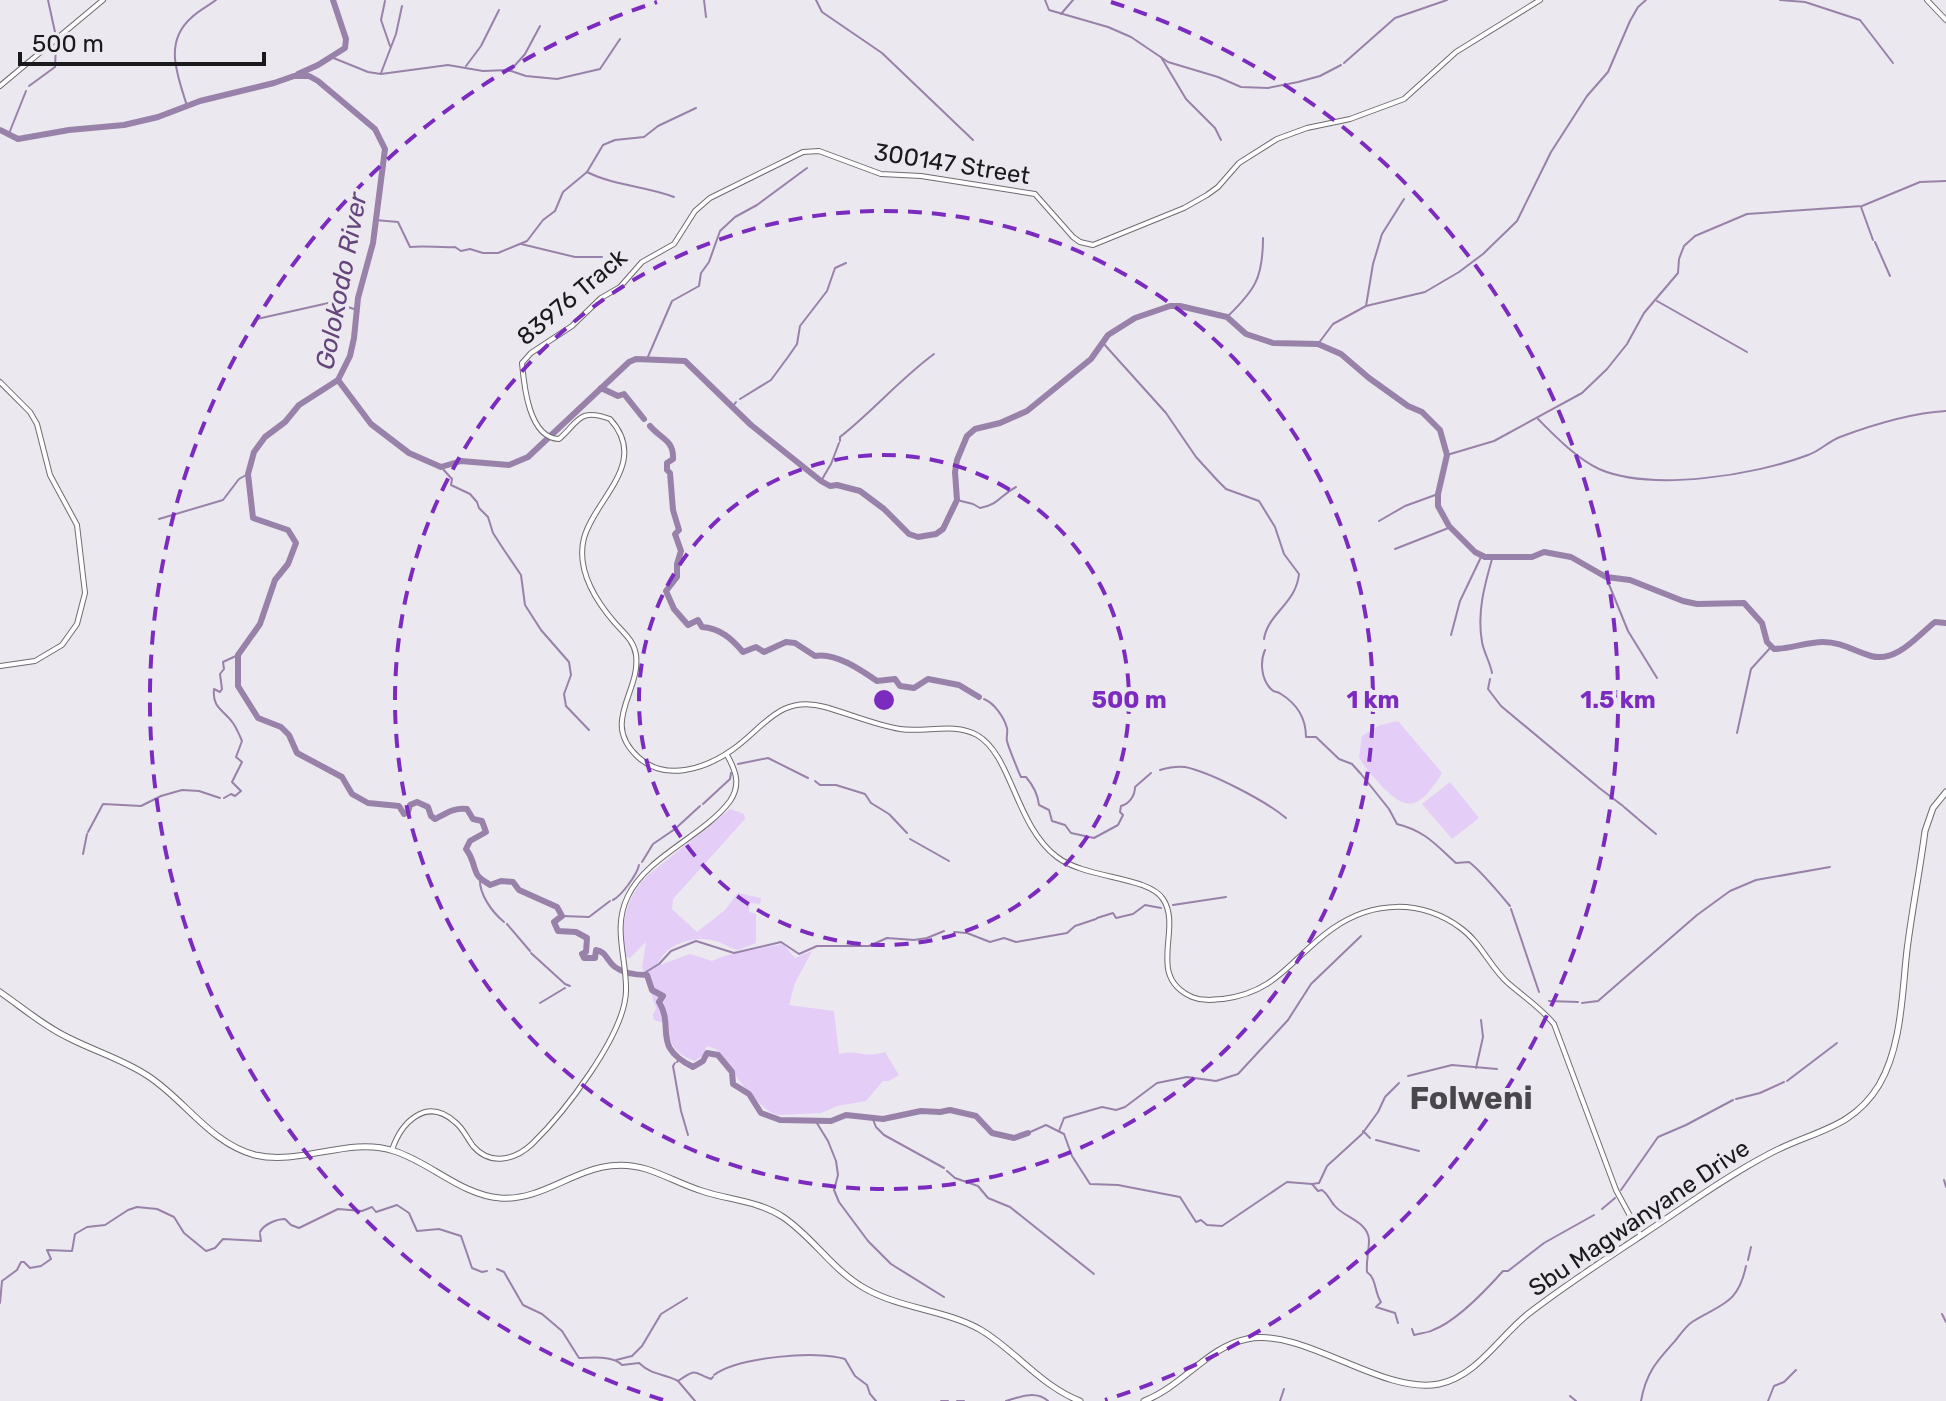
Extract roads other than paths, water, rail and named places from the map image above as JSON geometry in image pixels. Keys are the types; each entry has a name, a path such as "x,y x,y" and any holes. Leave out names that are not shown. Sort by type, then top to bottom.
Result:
{"main road":[{"name":"Sbu Magwanyane Drive","path":"1144,1401 1166,1390 1222,1349 1255,1338 1288,1342 1406,1383 1434,1385 1449,1381 1469,1370 1534,1310 1641,1236 1771,1153 1840,1124 1856,1112 1875,1091 1887,1069 1895,1043 1925,831 1933,808 1946,792"},
{"path":"0,992 61,1034 150,1077 218,1137 240,1150 282,1157 350,1147 392,1150 474,1191 496,1198 524,1195 592,1168 622,1165 644,1168 704,1192 764,1208 793,1225 844,1274 866,1290 977,1328 1050,1385 1080,1401"}],"street":[{"path":"0,86 103,0"},
{"name":"300147 Street","path":"695,211 710,198 795,154 819,151 881,174 911,174 1035,194 1073,237 1093,245 1184,208 1207,195 1239,163 1277,139 1307,128 1363,115 1404,99 1453,54 1540,0"},
{"path":"1927,0 1946,20"},
{"name":"83976 Track","path":"695,211 674,244 642,262 620,287 601,298 572,326 531,353 522,363 531,412 549,436 559,439 577,418 594,416 610,419 619,431 624,452 621,472 591,519 582,557 595,597 629,638 636,654 636,668 622,713 624,734 638,757 652,767 667,771 687,770 727,754"},
{"path":"0,382 26,407 37,424 50,475 77,525 85,593 77,624 57,649 35,661 0,666"},
{"path":"392,1150 406,1122 432,1112 448,1116 457,1123 483,1155 509,1158 525,1150 559,1116 612,1036 622,1014 626,983 620,927 628,895 644,874 730,801 737,789 736,776 727,754 768,718 796,705 816,705 905,730 967,730 981,737 992,747 1026,820 1039,840 1069,865 1149,886 1160,895 1169,914 1169,972 1182,990 1192,997 1206,1000 1242,996 1261,989 1277,979 1336,926 1375,909 1417,907 1458,926 1470,936 1504,980 1539,1006 1554,1024 1616,1190 1641,1236"}],"waterway":[{"path":"48,0 55,32"},
{"path":"187,106 175,60 177,38 191,18 216,0"},
{"path":"298,74 345,48 346,39 333,0"},
{"path":"704,0 706,17"},
{"path":"816,0 822,12 882,53 973,140"},
{"path":"1045,0 1049,10 1108,27 1131,37 1168,62 1241,87 1268,88 1298,82 1320,76 1341,65"},
{"path":"1061,14 1073,0"},
{"path":"1344,63 1395,18 1447,0"},
{"path":"1318,344 1333,324 1366,306 1425,292 1459,272 1517,221 1551,152 1587,96 1608,72 1630,21 1646,0"},
{"path":"1780,0 1805,2 1860,20 1893,63"},
{"path":"385,1 381,20 390,46"},
{"path":"381,73 396,34 402,6"},
{"path":"466,66 481,46 499,10"},
{"path":"510,71 525,54 540,26"},
{"path":"331,57 381,74 448,65 483,71 508,70 526,76 557,79 600,69 620,39"},
{"path":"29,86 55,67 56,44"},
{"path":"1161,57 1186,99 1215,128 1221,140"},
{"name":"Golokodo River","path":"0,130 18,139 124,125 294,76 309,76 318,81 375,129 385,149 373,243 358,298 354,338 350,356 338,380 371,424 409,453 441,467 461,461 509,465 528,457 629,362 636,359 685,361 751,425 821,481 830,486 860,491 909,534 918,537 936,534 943,529 957,500 955,472 967,436 975,429 1000,423 1027,411 1091,359 1108,335 1135,318 1170,306 1180,306 1227,317 1246,334 1273,343 1318,344 1341,354 1408,406 1422,412 1440,430 1447,455 1438,506 1449,526 1475,552 1485,557 1532,557 1544,552 1571,557 1606,577 1630,580 1683,601 1697,604 1744,603 1762,623 1767,642 1774,649 1830,642 1871,656 1889,656 1906,647 1935,622 1946,623"},
{"path":"8,136 26,91"},
{"path":"375,220 398,222 410,247 455,247 461,251 470,249 498,253 527,241 543,220 555,211 563,192 587,172 603,145 615,140 644,137 658,126 696,108"},
{"path":"647,359 672,301 699,286 701,273 709,262 720,231 735,217 757,205 807,168"},
{"path":"587,172 674,197"},
{"path":"1447,455 1494,441 1582,393 1627,344 1644,313 1678,273 1684,246 1695,236 1747,214 1862,206 1920,182 1946,181"},
{"path":"1366,306 1382,234 1404,199"},
{"path":"1861,207 1873,240"},
{"path":"1227,317 1256,282 1263,238"},
{"path":"1875,242 1890,276"},
{"path":"521,244 575,257 602,257"},
{"path":"740,399 771,380 797,344 800,326 827,291 835,268 846,263"},
{"path":"1657,301 1747,352"},
{"path":"257,319 333,302 357,310"},
{"path":"1103,343 1166,413 1196,457 1218,481 1226,489 1259,501 1275,527 1284,554 1299,574 1293,593 1271,622 1264,639"},
{"path":"840,441 840,437 934,354"},
{"path":"338,380 299,405 285,422 265,437 254,452 248,474 253,518 288,530 296,543 288,564 275,580 260,624 238,655 238,686 258,718 281,727 289,735 297,753 342,777 352,794 368,803 399,806 404,814 410,805 417,802 428,807 435,819 454,810 467,809 473,819 482,821 486,832 470,841 466,849 478,876 490,885 501,881 513,882 519,890 557,907 562,916 554,922 558,931 576,932 587,938 586,952 582,954 584,958 595,958 596,950 618,969 647,975 652,990 663,996 659,1002 672,1052 693,1067 703,1061 707,1053 718,1055 732,1072 733,1084 749,1094 761,1113 780,1120 831,1121 846,1115 883,1119 921,1111 950,1110 976,1116 992,1133 1014,1138 1028,1133"},
{"path":"601,388 618,396 624,394 644,419"},
{"name":"Golokodo River","path":"733,406 736,402"},
{"path":"1538,419 1574,453 1599,469 1621,476 1675,480 1761,469 1808,455 1836,439 1865,428 1946,411"},
{"path":"650,426 669,444 673,453 667,470 679,530 675,534 681,551 677,577 666,591 674,609 688,625 698,620 702,627 725,635 743,652 756,647 764,652 786,642 795,643 815,656 823,655 848,663 877,681 895,679 900,686 914,688 928,679 959,685 979,697"},
{"path":"821,481 839,443"},
{"path":"441,467 452,479 451,485 470,494 477,502 521,575 525,605 541,630 569,662 571,675 564,694 566,706 589,730"},
{"path":"159,519 223,500 239,479 248,474"},
{"path":"957,500 980,508 996,502 1016,487"},
{"path":"1379,521 1405,506 1438,494"},
{"path":"1395,549 1451,527"},
{"path":"1451,635 1460,601 1482,555"},
{"path":"1492,559 1480,621 1482,642 1492,673"},
{"path":"1606,577 1628,631 1657,678"},
{"path":"1737,733 1751,669 1771,647"},
{"path":"1265,650 1262,664 1267,684 1296,707 1306,737 1316,737 1339,759 1352,764 1389,809 1397,824 1422,834 1456,863 1469,862 1510,906"},
{"path":"224,798 241,791 232,782 242,762 236,757 242,741 233,723 216,704 214,689 220,692 222,689 220,674 224,669 223,662 238,655"},
{"path":"1490,679 1488,689 1501,706 1597,786"},
{"path":"984,699 1004,719 1007,741 1018,770 1032,786 1039,805 1049,810 1052,821 1065,825 1071,833 1094,838 1118,825 1123,815 1121,806 1129,801 1135,787 1151,773"},
{"path":"738,764 768,758 808,778"},
{"path":"1160,770 1185,767 1209,775 1252,796 1286,818"},
{"path":"703,804 730,779 731,773"},
{"path":"815,781 820,785 836,785 865,794 871,803 889,814 907,833"},
{"path":"1598,787 1623,806"},
{"path":"88,832 103,804 141,806 182,790 199,791 220,798"},
{"path":"642,862 653,844 700,806"},
{"path":"1624,807 1637,818"},
{"path":"1638,819 1656,834"},
{"path":"83,854 87,834"},
{"path":"910,839 949,861"},
{"path":"613,900 628,885 639,865"},
{"path":"1582,1003 1598,1001 1697,915 1730,891 1756,880 1830,867"},
{"path":"480,879 487,902 504,922"},
{"path":"1173,905 1226,897"},
{"path":"562,916 589,917 610,901"},
{"path":"1097,918 1113,913 1116,918 1133,914 1145,905 1161,908"},
{"path":"1511,909 1539,992"},
{"path":"954,932 967,933 990,942 1004,938 1016,942 1067,933 1075,926 1096,919"},
{"path":"507,924 530,951"},
{"path":"641,975 659,964 671,951 696,941 734,953 781,942 799,954 817,946 869,946 887,938 914,940 944,931"},
{"path":"1059,1131 1064,1118 1102,1107 1116,1110 1125,1107 1157,1083 1187,1077 1216,1081 1238,1074 1288,1020 1311,984 1361,936"},
{"path":"531,953 570,986"},
{"path":"540,1003 565,988"},
{"path":"1549,1001 1578,1002"},
{"path":"1476,1068 1483,1037 1481,1020"},
{"path":"1787,1081 1837,1043"},
{"path":"677,1062 681,1058"},
{"path":"675,1063 681,1111 688,1135"},
{"path":"1408,1076 1452,1065 1497,1069"},
{"path":"1736,1099 1784,1082"},
{"path":"1312,1184 1319,1183 1327,1166 1362,1134 1385,1097 1399,1083"},
{"path":"1621,1190 1658,1137 1733,1100"},
{"path":"872,1117 884,1135 944,1168"},
{"path":"815,1120 836,1161 838,1175 834,1190 839,1202 868,1241 891,1264 944,1297"},
{"path":"1028,1133 1046,1125 1064,1134 1072,1156 1090,1184 1118,1185 1180,1197 1196,1222 1201,1220 1207,1225 1222,1226 1287,1182 1312,1184 1318,1191 1322,1190 1338,1209 1365,1228 1369,1240 1367,1272 1381,1302 1376,1307 1395,1313 1398,1323"},
{"path":"1363,1131 1370,1138"},
{"path":"1376,1140 1419,1151"},
{"path":"947,1171 955,1178 978,1186 988,1198 1010,1207 1094,1274"},
{"path":"1944,1180 1946,1187"},
{"path":"1602,1209 1615,1198"},
{"path":"260,1232 278,1220 285,1219 299,1228 338,1209 362,1211 372,1207 376,1212 397,1205 409,1213 417,1231 439,1229 461,1236 472,1268 487,1271"},
{"path":"0,1303 2,1281 17,1270 21,1262 30,1268 41,1266 51,1259 47,1250 72,1251 75,1234 87,1227 105,1225 137,1207 157,1209 174,1217 184,1233 206,1251 215,1248 223,1239 261,1241 260,1234"},
{"path":"1412,1329 1414,1335 1429,1332 1452,1320 1503,1271 1508,1271 1544,1243 1594,1215"},
{"path":"1748,1260 1751,1247"},
{"path":"1641,1401 1649,1375 1657,1362 1689,1324 1733,1296 1743,1279 1746,1266"},
{"path":"497,1269 504,1272 523,1305 542,1314 562,1331 579,1358 608,1358 622,1365 639,1363 678,1381 692,1373 713,1377"},
{"path":"616,1360 632,1356 642,1346 661,1314 687,1298"},
{"path":"1942,1314 1946,1322"},
{"path":"714,1375 759,1360 798,1355 833,1356 845,1359 876,1401"},
{"path":"1768,1401 1774,1386 1784,1382 1796,1370"},
{"path":"678,1381 695,1401"},
{"path":"1280,1401 1284,1389"},
{"path":"1006,1401 1033,1395 1048,1401"},
{"path":"1570,1396 1576,1401"},
{"path":"941,1401 948,1401"},
{"path":"957,1401 964,1401"}],"district":[{"name":"Folweni","path":"1471,1098"}]}
